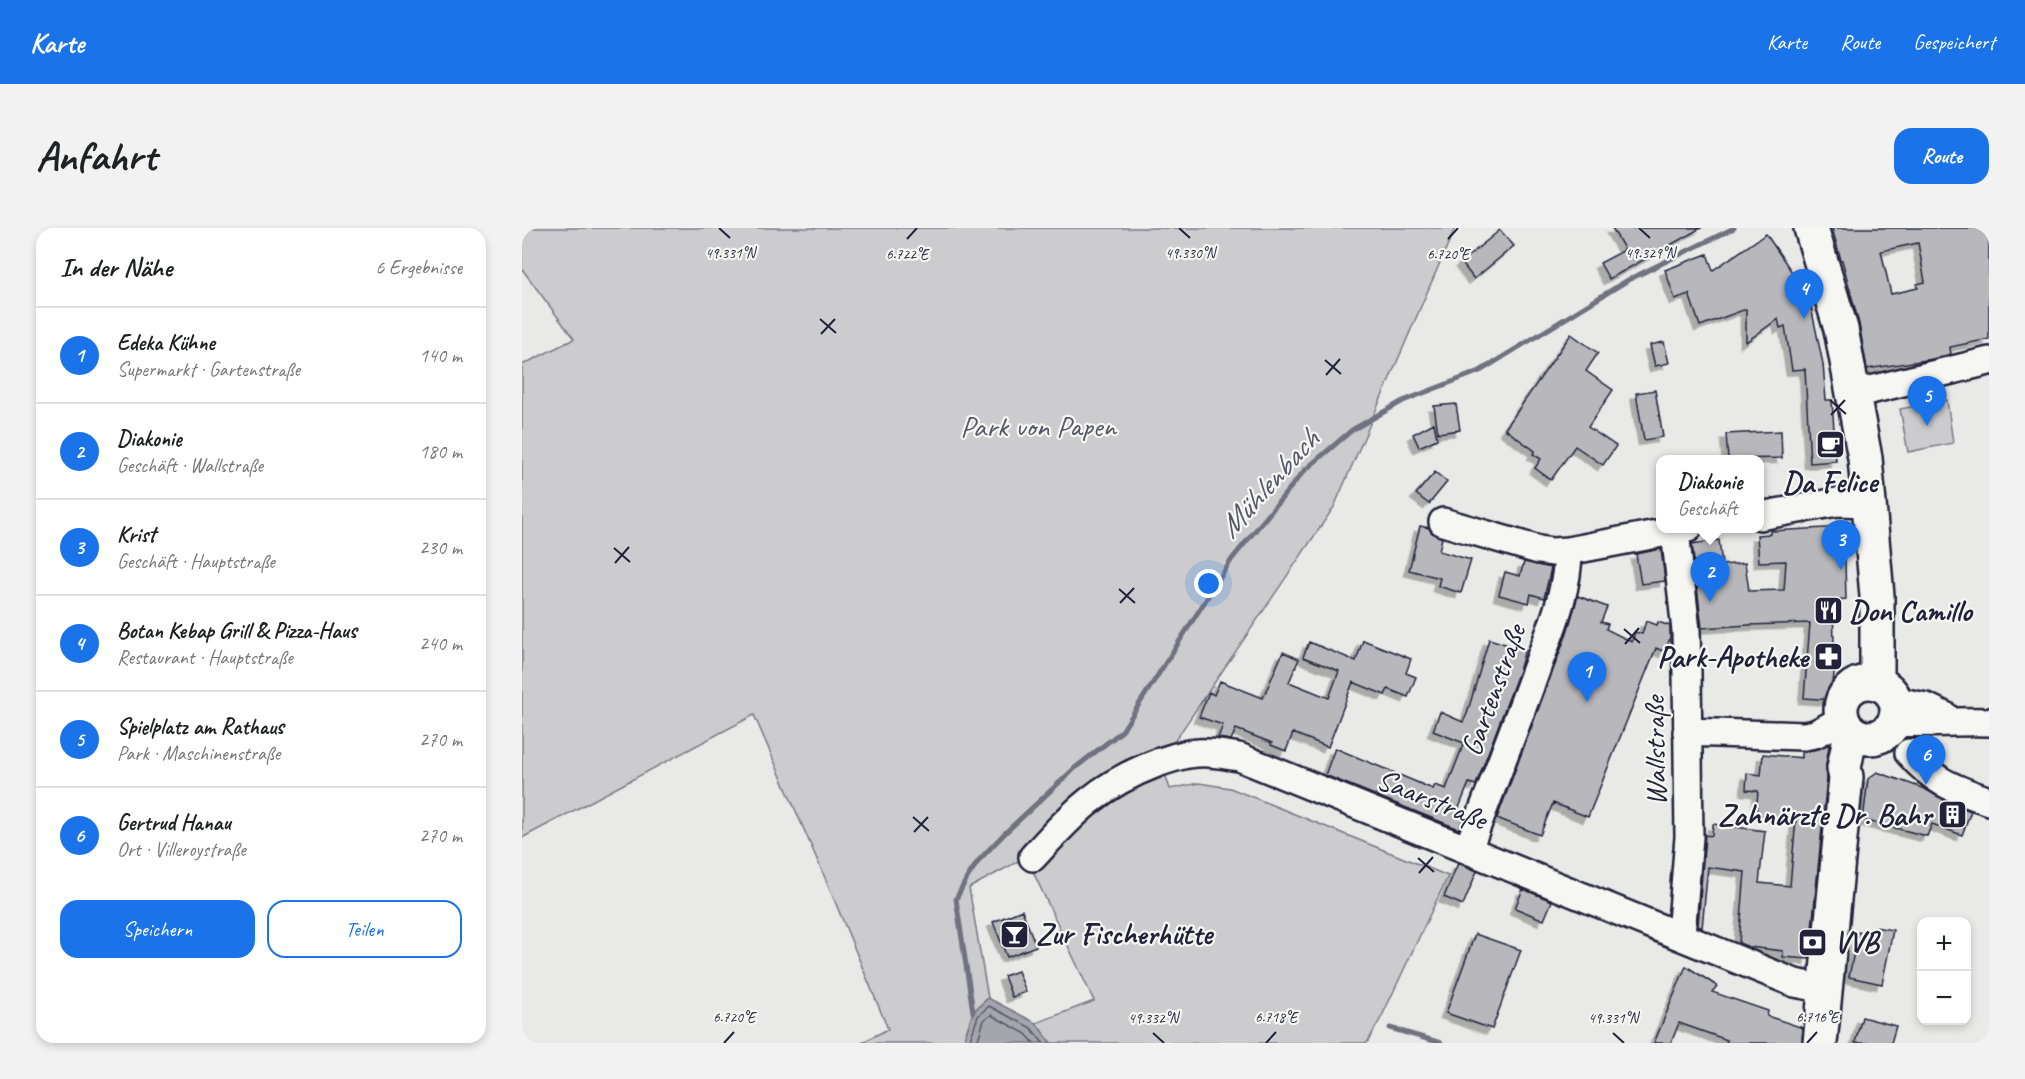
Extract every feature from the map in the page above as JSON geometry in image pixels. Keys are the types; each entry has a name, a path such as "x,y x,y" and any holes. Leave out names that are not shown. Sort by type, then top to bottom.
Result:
{"main road":[{"path":"1811,228 1841,329 1854,394 1866,458 1873,557 1863,596 1870,711 1844,768 1846,777 1820,1043"}],"street":[{"path":"1854,394 1989,362"},
{"path":"1764,515 1837,502 1870,503"},
{"path":"1443,522 1552,552 1666,533"},
{"name":"Wallstraße","path":"1681,935 1689,837 1682,533"},
{"name":"Gartenstraße","path":"1468,849 1549,634 1566,576 1568,551"},
{"path":"1687,732 1804,736 1815,734 1870,711 1935,723 1989,722"},
{"name":"Saarstraße","path":"1033,857 1080,807 1099,792 1148,767 1174,757 1197,753 1239,757 1795,983 1826,989"},
{"path":"1909,753 1923,770 1938,781 1989,801"}],"green space":[{"name":"Park von Papen","path":"522,228 1455,228 1334,507 1161,761 1170,789 1199,783 1230,788 1448,876 1367,1043 1051,1043 1036,1023 1094,1001 1026,857 969,888 988,998 973,1012 963,1043 861,1043 888,1029 754,715 522,838 522,365 574,339 522,269"},
{"path":"1947,400 1953,443 1908,452 1900,409"}],"water":[{"path":"988,998 1036,1023 1051,1043 963,1043 973,1012"}],"building":[{"path":"1612,228 1701,228 1609,279 1600,263 1625,250"},
{"path":"1832,228 1989,228 1989,339 1950,347 1951,354 1933,359 1867,369 1859,324","holes":["1918,243 1925,282 1917,284 1918,288 1891,294 1881,251"]},
{"path":"1500,230 1514,246 1474,279 1461,262"},
{"path":"1766,234 1809,297 1823,364 1826,400 1832,400 1836,461 1810,463 1805,369 1792,370 1785,326 1780,328 1778,319 1746,342 1746,309 1700,326 1689,294 1675,299 1665,270 1707,254 1713,270"},
{"path":"1571,334 1598,353 1586,371 1613,390 1588,427 1616,446 1603,465 1575,446 1551,480 1535,468 1541,459 1533,454 1535,451 1505,429"},
{"path":"1664,342 1669,363 1655,366 1650,345"},
{"path":"1655,390 1663,437 1644,440 1636,393"},
{"path":"1456,404 1460,430 1438,433 1434,406"},
{"path":"1434,423 1437,439 1419,447 1413,434"},
{"path":"1781,431 1782,458 1764,458 1764,455 1728,455 1726,434"},
{"path":"1435,472 1447,482 1429,504 1416,494"},
{"path":"1420,526 1429,528 1432,533 1442,538 1439,551 1471,560 1461,593 1438,586 1440,578 1409,570"},
{"path":"1844,527 1846,599 1833,600 1834,645 1836,646 1832,700 1804,698 1810,623 1702,628 1692,544 1719,540 1722,565 1745,563 1749,591 1784,590 1786,561 1759,562 1757,535 1770,534 1770,531"},
{"path":"1661,549 1665,581 1641,584 1636,554"},
{"path":"1524,562 1551,568 1544,598 1531,594 1529,603 1499,595 1505,572 1520,576"},
{"path":"1578,596 1607,607 1601,622 1608,624 1606,629 1632,642 1635,632 1642,634 1646,621 1670,626 1670,638 1665,652 1656,648 1588,817 1553,803 1540,835 1497,818 1566,636"},
{"path":"1489,639 1525,650 1476,785 1469,783 1458,810 1465,813 1459,829 1325,775 1335,748 1433,789 1435,785 1446,789 1464,743 1433,731 1440,712 1463,722"},
{"path":"1363,640 1411,659 1406,673 1416,677 1408,697 1388,689 1385,695 1353,682 1328,747 1293,733 1286,751 1236,729 1231,740 1218,738 1223,725 1199,717 1209,692 1214,695 1220,681 1263,698 1283,652 1299,659 1289,682 1329,698 1339,671 1303,657 1309,642 1356,661"},
{"path":"1829,746 1826,764 1827,778 1809,959 1783,957 1783,951 1749,947 1739,943 1745,872 1708,867 1702,928 1698,926 1705,835 1712,836 1713,824 1765,831 1759,883 1790,886 1796,819 1756,815 1758,791 1746,790 1747,773 1761,775 1763,754 1802,758 1802,752"},
{"path":"1877,772 1925,789 1948,802 1971,811 1962,835 1932,824 1927,836 1863,820 1868,779"},
{"path":"1458,863 1477,871 1463,905 1444,897"},
{"path":"1523,889 1552,901 1544,920 1515,908"},
{"name":"Zur Fischerhütte","path":"1022,910 1036,946 1007,957 993,922"},
{"path":"1875,927 1893,930 1882,984 1849,977 1858,932 1874,935"},
{"path":"1475,934 1521,950 1492,1029 1446,1013"},
{"path":"1686,966 1717,986 1712,992 1768,1011 1767,1016 1803,1028 1802,1043 1726,1043 1727,1040 1679,1023 1671,1043 1654,1043"},
{"path":"1018,971 1026,992 1012,997 1004,976"},
{"path":"1862,1017 1896,1026 1891,1043 1855,1043"}],"waterway":[{"name":"Mühlenbach","path":"973,1012 956,899 967,878 979,860 1005,833 1075,768 1122,731 1232,559 1304,471 1352,430 1403,401 1480,371 1628,280 1734,228"},
{"path":"1390,1028 1441,1043"}],"place":[{"name":"Botan Kebap Grill & Pizza-Haus","path":"1804,319"},
{"name":"Spielplatz am Rathaus","path":"1927,426"},
{"name":"Da Felice","path":"1830,445"},
{"name":"Krist","path":"1841,570"},
{"name":"Diakonie","path":"1710,602"},
{"name":"Don Camillo","path":"1828,611"},
{"name":"Park-Apotheke","path":"1829,657"},
{"name":"Edeka Kühne","path":"1587,702"},
{"name":"Gertrud Hanau","path":"1926,785"},
{"name":"Zahnärzte Dr. Bahr","path":"1952,815"},
{"name":"Zur Fischerhütte","path":"1015,934"},
{"name":"VVB","path":"1813,942"}]}
